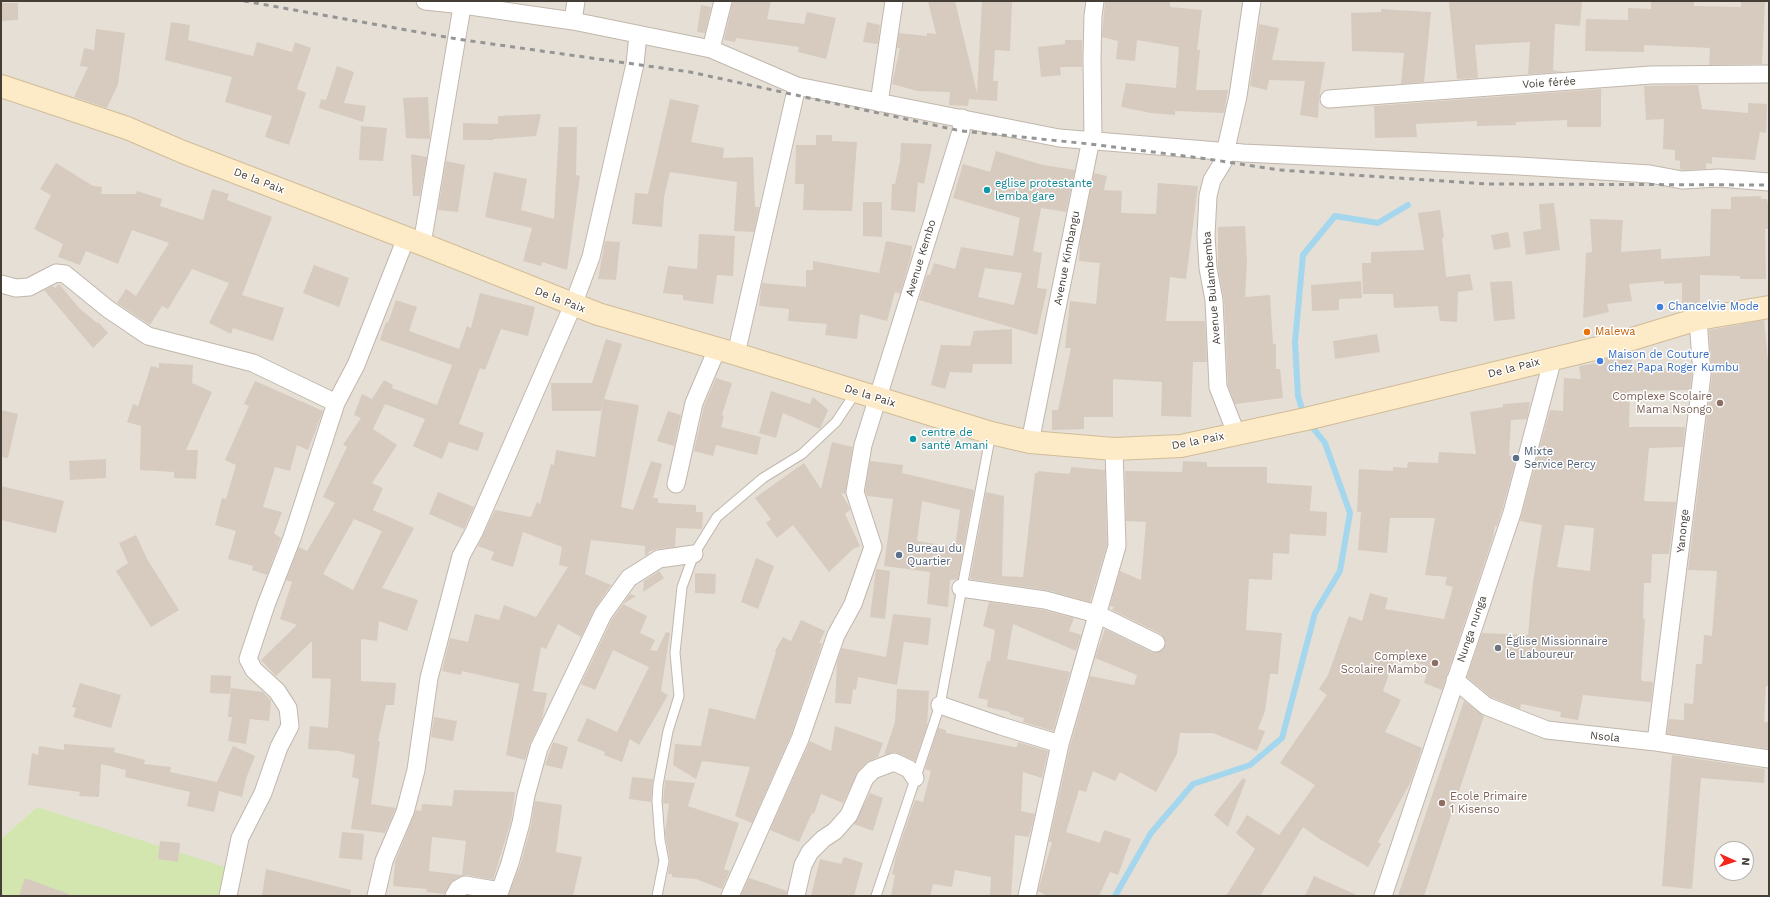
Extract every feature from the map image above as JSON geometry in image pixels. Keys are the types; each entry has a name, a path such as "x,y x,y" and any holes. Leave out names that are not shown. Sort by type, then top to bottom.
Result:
{"street":[{"path":"425,1 463,3 573,21 711,49 797,86 1059,138 1225,152 1519,166 1650,174 1682,180 1719,178 1769,182"},
{"path":"573,21 576,1"},
{"path":"711,49 723,1"},
{"path":"879,103 894,1"},
{"name":"Avenue Kimbangu","path":"1030,442 1090,144 1093,141 1092,58 1093,16 1096,1"},
{"name":"Avenue Bulambemba","path":"1236,433 1218,387 1215,320 1208,268 1206,235 1208,196 1212,180 1223,162 1238,96 1252,1"},
{"path":"228,896 240,838 264,793 279,747 290,726 288,708 277,691 254,670 248,659 266,605 292,538 336,403 356,365 414,241 463,3"},
{"path":"376,896 384,860 405,812 416,770 429,678 461,556 474,532 573,305 591,257 635,64 638,35"},
{"name":"Voie férée","path":"1329,99 1651,75 1769,74"},
{"name":"De la Paix","path":"1,86 127,128 183,152 414,241 573,305 991,433 1030,442 1114,449 1182,446 1236,433 1306,420 1553,358 1619,343 1698,319 1769,307"},
{"path":"676,484 694,403 726,351 797,86"},
{"name":"Avenue Kembo","path":"730,896 800,739 836,635 854,604 873,547 855,492 863,445 958,139 962,118"},
{"path":"1,284 16,288 29,287 56,273 64,274 108,309 148,336 253,363 336,403"},
{"name":"Yanonge","path":"1656,742 1702,375 1698,319"},
{"name":"Nunga nunga","path":"1383,896 1512,513 1553,358"},
{"path":"1027,896 1060,744 1117,546 1114,449"},
{"path":"454,896 458,889 465,885 500,891 510,863 521,823 526,795 539,748 603,614 629,578 659,559 694,554"},
{"path":"961,588 1045,600 1097,614 1156,643"},
{"name":"Nsola","path":"1455,680 1486,706 1547,730 1656,742 1769,759"},
{"path":"940,705 1060,744"},
{"path":"796,896 803,865 810,852 823,839 835,831 849,815 866,778 873,770 894,762 910,769 915,778"}],"lane":[{"path":"657,896 664,861 660,840 657,801 658,785 668,732 679,696 675,646 682,587 694,554 717,517 763,478 802,454 836,422 856,392"},
{"path":"876,896 940,705 991,433"}],"shaded area":[{"path":"1,1 1769,1 1769,896 220,896 37,807 1,839"}],"green space":[{"path":"37,807 225,867 220,896 1,896 1,839"}],"building":[{"path":"733,1 771,1 767,19 804,24 807,12 836,18 826,59 798,52 799,47 736,38 735,42 724,40"},
{"path":"928,1 955,1 977,93 982,1 1012,2 1010,51 995,50 993,81 998,81 997,101 969,99 968,106 949,105 950,92 917,91 892,84 900,48 897,48 899,33 927,36 927,33 936,34"},
{"path":"1105,1 1170,1 1170,7 1202,10 1197,50 1200,50 1196,90 1228,90 1224,113 1175,111 1175,115 1151,113 1121,107 1126,83 1176,88 1179,47 1137,40 1135,61 1116,59 1118,41 1102,37"},
{"path":"1449,1 1582,2 1580,26 1555,24 1553,70 1563,72 1528,74 1530,42 1475,45 1478,78 1457,79"},
{"path":"1651,1 1694,1 1694,6 1741,7 1741,1 1765,1 1762,64 1709,65 1710,48 1644,45 1644,52 1585,51 1586,19 1628,20 1628,8 1651,9"},
{"path":"1,3 18,3 18,20 1,21"},
{"path":"701,5 711,7 705,33 697,32"},
{"path":"1381,9 1431,12 1424,82 1401,84 1404,53 1352,51 1351,13 1381,12"},
{"path":"171,22 190,25 188,40 253,56 257,42 292,52 295,42 311,48 297,89 306,93 289,145 265,137 272,116 225,102 232,77 165,60"},
{"path":"867,22 880,25 878,44 863,42"},
{"path":"1259,24 1279,28 1272,60 1325,62 1319,99 1318,118 1300,115 1305,81 1269,80 1267,90 1250,86"},
{"path":"96,29 125,33 118,84 107,108 74,97 88,67 80,66 84,48 94,50"},
{"path":"1065,40 1082,40 1082,67 1060,67 1061,75 1041,77 1038,47 1065,44"},
{"path":"337,66 354,72 344,103 366,106 363,122 319,108 321,99 326,100"},
{"path":"1698,85 1702,109 1748,113 1748,103 1767,104 1766,133 1760,132 1755,160 1712,157 1712,164 1706,163 1706,169 1683,170 1680,169 1680,161 1675,160 1675,150 1663,149 1664,119 1646,120 1644,86"},
{"path":"1601,89 1601,127 1567,127 1567,120 1516,122 1516,125 1477,126 1477,121 1416,124 1417,137 1375,138 1374,106"},
{"path":"428,97 430,139 406,138 403,98"},
{"path":"670,99 699,105 691,142 724,148 723,158 753,157 755,207 759,207 754,232 734,231 737,182 670,172 664,197 662,227 632,224 635,193 648,194"},
{"path":"541,114 536,136 493,140 463,140 463,123 498,124 498,116"},
{"path":"361,126 387,128 383,161 359,160"},
{"path":"559,127 577,127 576,175 580,176 567,270 542,262 541,266 523,261 532,228 485,217 494,172 527,179 521,210 554,219"},
{"path":"816,135 832,135 832,141 857,142 852,211 803,210 804,184 795,184 796,145 816,145"},
{"path":"901,143 932,144 924,184 918,182 915,212 891,210 892,184 895,184 900,161"},
{"path":"996,151 1043,165 1075,170 1066,212 1041,208 1033,251 1042,253 1037,288 1047,289 1037,335 919,300 927,275 930,275 934,263 955,269 961,247 1013,256 1020,218 953,198 963,164 990,172","holes":["985,268 1022,273 1014,305 978,297"]},
{"path":"411,154 427,157 420,196 413,196"},
{"path":"446,161 465,165 458,212 438,210"},
{"path":"56,163 93,186 102,187 101,194 136,194 137,191 162,199 160,206 203,220 212,189 229,194 227,200 272,217 242,295 284,308 273,341 233,328 231,334 209,323 229,283 192,269 168,309 162,306 150,325 117,303 126,289 136,296 169,243 132,230 118,264 86,251 80,265 58,257 63,244 34,229 51,195 40,189"},
{"path":"1094,173 1107,176 1104,190 1122,191 1121,213 1156,214 1158,183 1198,186 1186,279 1170,277 1166,321 1205,321 1207,362 1193,362 1191,417 1161,416 1162,382 1113,379 1113,417 1084,417 1084,429 1052,430 1052,410 1058,410 1071,348 1065,348 1070,301 1096,304 1100,263 1079,261 1080,242"},
{"path":"1761,196 1761,199 1767,199 1769,209 1769,229 1765,229 1766,279 1740,279 1740,276 1700,275 1700,304 1682,304 1682,283 1664,284 1664,281 1629,284 1632,301 1607,304 1609,312 1583,318 1586,253 1592,252 1590,219 1623,220 1621,252 1661,249 1661,259 1710,256 1711,209 1731,209 1731,197"},
{"path":"863,202 882,202 882,237 863,236"},
{"path":"1554,203 1560,250 1526,255 1523,232 1541,229 1539,204"},
{"path":"1440,210 1444,237 1442,238 1446,277 1470,274 1473,290 1458,292 1457,322 1440,321 1438,306 1394,308 1393,294 1363,294 1362,263 1371,263 1371,252 1424,250 1418,213"},
{"path":"1245,226 1247,261 1245,297 1270,295 1273,344 1276,344 1276,369 1280,369 1283,398 1235,404 1228,385 1224,300 1218,267 1218,227"},
{"path":"1508,232 1511,247 1494,250 1491,235"},
{"path":"699,234 735,236 733,276 717,275 713,304 683,300 683,295 663,293 668,266 697,269"},
{"path":"605,241 620,242 616,280 598,279"},
{"path":"886,241 912,246 911,256 900,294 895,292 887,321 860,314 857,339 825,335 827,324 788,321 789,309 759,306 762,283 806,287 806,270 813,270 813,261 879,273"},
{"path":"314,265 349,278 339,307 303,293"},
{"path":"1361,281 1362,298 1339,299 1339,310 1312,311 1311,285"},
{"path":"1512,281 1515,319 1494,321 1490,282"},
{"path":"59,284 79,308 97,323 98,322 108,333 93,348 44,290 53,286 55,288"},
{"path":"480,293 535,307 528,336 501,329 485,370 480,368 459,424 484,433 478,451 449,442 442,459 413,446 425,419 385,404 373,429 397,445 372,483 383,488 373,510 414,528 382,588 418,600 407,631 379,621 377,641 361,639 361,681 396,683 394,705 386,705 378,741 380,741 371,804 396,808 385,833 351,829 359,779 352,777 355,755 339,751 308,749 310,726 328,728 331,679 312,678 312,641 276,676 261,660 297,625 280,619 292,582 286,580 299,547 307,551 335,503 323,497 347,447 343,445 361,418 354,415 362,394 372,399 384,380 393,385 392,388 437,405 452,365 380,340 396,300 417,307 409,331 459,349 467,326 471,328","holes":["354,519 382,531 353,590 323,574"]},
{"path":"1764,320 1769,371 1769,686 1766,686 1764,722 1769,722 1769,749 1667,734 1669,719 1684,720 1684,703 1693,704 1696,664 1702,664 1704,635 1712,636 1717,571 1688,570 1712,376 1709,330"},
{"path":"1012,329 1012,364 973,364 972,373 950,372 945,389 931,385 941,345 970,346 974,331"},
{"path":"1377,334 1380,352 1335,359 1333,341"},
{"path":"606,339 622,344 604,399 639,405 621,507 633,510 651,461 662,464 653,498 658,498 658,503 696,505 696,512 703,512 702,529 676,528 675,547 657,549 648,552 649,553 645,556 645,546 591,540 585,574 611,585 594,610 581,637 558,624 546,649 541,647 533,691 547,693 542,719 530,744 525,760 506,755 519,684 462,671 461,675 442,671 450,638 468,642 475,614 499,620 504,605 536,617 568,567 559,565 562,547 523,532 513,567 491,560 494,552 478,546 495,510 531,517 537,502 540,504 551,464 554,465 556,450 595,457 603,402 601,411 552,411 551,383 592,383"},
{"path":"1632,352 1631,369 1691,368 1692,375 1690,390 1630,391 1629,427 1685,427 1683,447 1649,448 1644,501 1676,502 1669,554 1652,554 1651,583 1644,583 1643,618 1645,619 1641,679 1643,681 1653,682 1651,702 1583,695 1578,720 1560,717 1561,712 1521,704 1520,709 1491,697 1467,677 1482,633 1528,635 1533,582 1542,525 1520,521 1550,410 1563,411 1564,378 1581,379 1579,366 1604,362 1604,359","holes":["1565,525 1594,528 1590,571 1557,567"]},
{"path":"159,363 193,365 192,383 212,392 186,450 198,450 196,479 174,478 174,472 140,470 141,426 127,422 133,404 138,406 151,366 159,368"},
{"path":"716,378 732,383 722,415 724,416 721,427 761,437 757,455 716,445 713,456 694,451 704,406"},
{"path":"255,381 323,411 308,450 297,445 290,471 275,467 263,507 282,512 274,533 281,538 267,575 252,570 253,566 228,559 236,531 215,525 222,498 226,499 236,465 225,460 249,406 244,404"},
{"path":"771,391 810,404 813,397 828,410 820,429 783,413 776,438 759,433"},
{"path":"1530,402 1527,419 1511,420 1509,456 1517,456 1497,526 1495,526 1493,537 1442,690 1424,683 1429,667 1396,655 1383,691 1401,700 1385,732 1422,748 1411,781 1378,842 1381,844 1368,867 1321,840 1303,827 1260,896 1226,896 1255,849 1236,833 1247,815 1279,835 1315,785 1280,763 1327,695 1319,689 1328,675 1349,616 1362,621 1370,593 1388,598 1385,609 1444,619 1453,587 1445,585 1447,577 1425,575 1435,518 1390,518 1387,553 1358,550 1361,512 1357,512 1359,469 1393,471 1393,467 1407,468 1408,462 1438,463 1439,452 1476,454 1470,412 1503,407 1503,404"},
{"path":"1,410 18,414 8,458 1,457"},
{"path":"668,411 681,415 674,446 657,441"},
{"path":"832,442 853,447 845,494 841,493 850,508 850,510 845,514 860,546 853,549 829,572 793,525 777,538 766,523 771,519 755,498 804,463 821,489"},
{"path":"106,459 106,478 70,480 69,461"},
{"path":"870,461 903,465 902,473 974,490 958,579 950,580 948,607 927,604 930,572 884,566 893,499 867,496 865,491","holes":["922,501 960,510 955,547 917,541"]},
{"path":"1183,461 1207,462 1207,467 1267,467 1267,483 1312,486 1310,511 1327,512 1326,536 1290,534 1289,554 1273,553 1272,580 1249,579 1246,630 1282,633 1278,674 1270,674 1265,711 1258,729 1265,731 1257,751 1213,733 1180,733 1177,754 1156,792 1120,772 1115,781 1093,771 1086,792 1079,790 1066,832 1100,843 1104,830 1131,839 1118,875 1110,872 1099,896 1047,896 1038,891 1052,842 1049,842 1070,746 1090,676 1134,685 1137,675 1095,658 1105,629 1152,652 1161,651 1166,643 1161,634 1112,610 1114,607 1110,606 1120,571 1141,580 1146,522 1126,521 1125,471 1182,472"},
{"path":"1071,467 1105,470 1107,545 1090,602 1046,590 970,579 986,492 1004,496 1002,576 1023,577 1035,473 1038,473 1038,471 1068,474 1070,473"},
{"path":"1,486 64,501 56,533 1,520"},
{"path":"438,492 474,507 464,529 429,514"},
{"path":"136,535 147,559 179,610 151,627 116,571 128,563 119,543"},
{"path":"756,558 774,566 758,609 741,602"},
{"path":"876,569 890,571 885,619 870,617"},
{"path":"659,571 664,578 643,592 644,581"},
{"path":"695,573 716,574 715,594 695,593"},
{"path":"630,594 636,596 623,604 647,616 640,633 655,640 650,650 657,651 666,632 670,633 661,691 668,695 639,745 630,739 622,762 604,755 605,752 577,741 587,718 617,732 649,667 613,650 595,690 581,684 612,619"},
{"path":"989,602 1043,610 1074,618 1069,631 1081,635 1076,651 1013,624 1007,659 1070,672 1053,731 1023,722 1024,718 1010,714 1010,712 987,707 988,700 978,698 987,661 990,661 995,630 983,626"},
{"path":"893,614 931,618 928,645 904,642 897,685 858,677 856,690 853,689 851,704 835,703 837,662 842,648 886,657"},
{"path":"801,620 825,631 819,643 822,643 791,735 752,823 735,816 750,767 702,761 696,779 673,765 675,744 701,746 709,708 755,719 776,652 775,651 783,637 791,641"},
{"path":"211,675 231,676 230,694 210,693"},
{"path":"80,683 121,695 111,728 73,717 76,708 72,707"},
{"path":"231,688 263,692 271,701 269,721 250,719 246,744 228,741 232,717 228,717"},
{"path":"897,689 929,691 927,726 915,761 895,752 884,755 895,722"},
{"name":"Ecole Primaire 1 Kisenso","path":"1464,701 1484,716 1424,896 1398,896"},
{"path":"434,717 457,721 453,741 431,737"},
{"path":"835,726 883,743 878,757 866,763 858,771 843,803 821,794 814,814 812,813 799,842 770,830 810,741 831,751"},
{"path":"938,728 946,730 946,733 1014,747 1017,747 1018,742 1048,751 1042,778 1023,772 1021,811 1035,814 1029,837 1015,835 1011,896 990,896 991,877 955,870 952,887 933,884 930,896 891,896 895,875 892,874 896,856 915,800 923,802 931,771 925,769"},
{"path":"553,742 568,747 562,769 545,765"},
{"path":"64,744 115,748 114,752 145,760 144,764 171,767 170,772 217,782 233,746 255,756 246,779 242,797 219,791 214,812 187,806 190,792 125,777 126,770 101,764 99,797 79,796 80,792 28,785 32,753 38,755 39,746 64,750"},
{"path":"1672,755 1765,769 1764,783 1701,778 1692,889 1662,886"},
{"path":"632,777 653,779 651,802 629,799"},
{"path":"1243,778 1246,780 1228,827 1214,815"},
{"path":"665,780 695,783 688,806 739,823 724,869 730,871 722,889 696,879 672,877 672,874 668,874 670,860 665,833 669,804 663,803"},
{"path":"454,790 515,792 511,821 493,880 467,875 461,876 450,884 444,894 426,892 427,889 393,886 395,862 416,810 421,811 422,804 452,806","holes":["432,837 466,841 462,875 429,871"]},
{"path":"870,793 883,798 873,831 854,824"},
{"path":"535,801 562,805 556,852 582,857 573,896 508,896 520,866 531,826"},
{"path":"342,832 364,834 362,860 339,858"},
{"path":"160,841 180,843 178,862 158,859"},
{"path":"844,857 863,863 854,896 811,896 820,859 841,864"},
{"path":"266,869 351,890 350,896 262,896"},
{"path":"1314,876 1359,896 1305,896"},
{"path":"25,878 69,894 69,896 19,896"},
{"path":"749,878 787,891 786,896 741,895"}],"waterway":[{"path":"1304,415 1298,396 1295,342 1303,255 1335,216 1378,223 1408,205"},
{"path":"1115,896 1151,833 1193,784 1250,765 1282,738 1315,613 1340,571 1350,513 1325,443 1309,423"}],"railway":[{"path":"244,1 457,39 690,72 961,131 1090,144 1208,159 1279,170 1488,184 1769,185"}],"place":[{"name":"eglise protestante lemba gare","path":"987,190"},
{"name":"Chancelvie Mode","path":"1660,307"},
{"name":"Malewa","path":"1587,332"},
{"name":"Maison de Couture chez Papa Roger Kumbu","path":"1600,361"},
{"name":"Complexe Scolaire Mama Nsongo","path":"1720,403"},
{"name":"centre de santé Amani","path":"913,439"},
{"name":"Mixte Service Percy","path":"1516,458"},
{"name":"Bureau du Quartier","path":"899,555"},
{"name":"Église Missionnaire le Laboureur","path":"1498,648"},
{"name":"Complexe Scolaire Mambo","path":"1435,663"},
{"name":"Ecole Primaire 1 Kisenso","path":"1442,803"}]}
